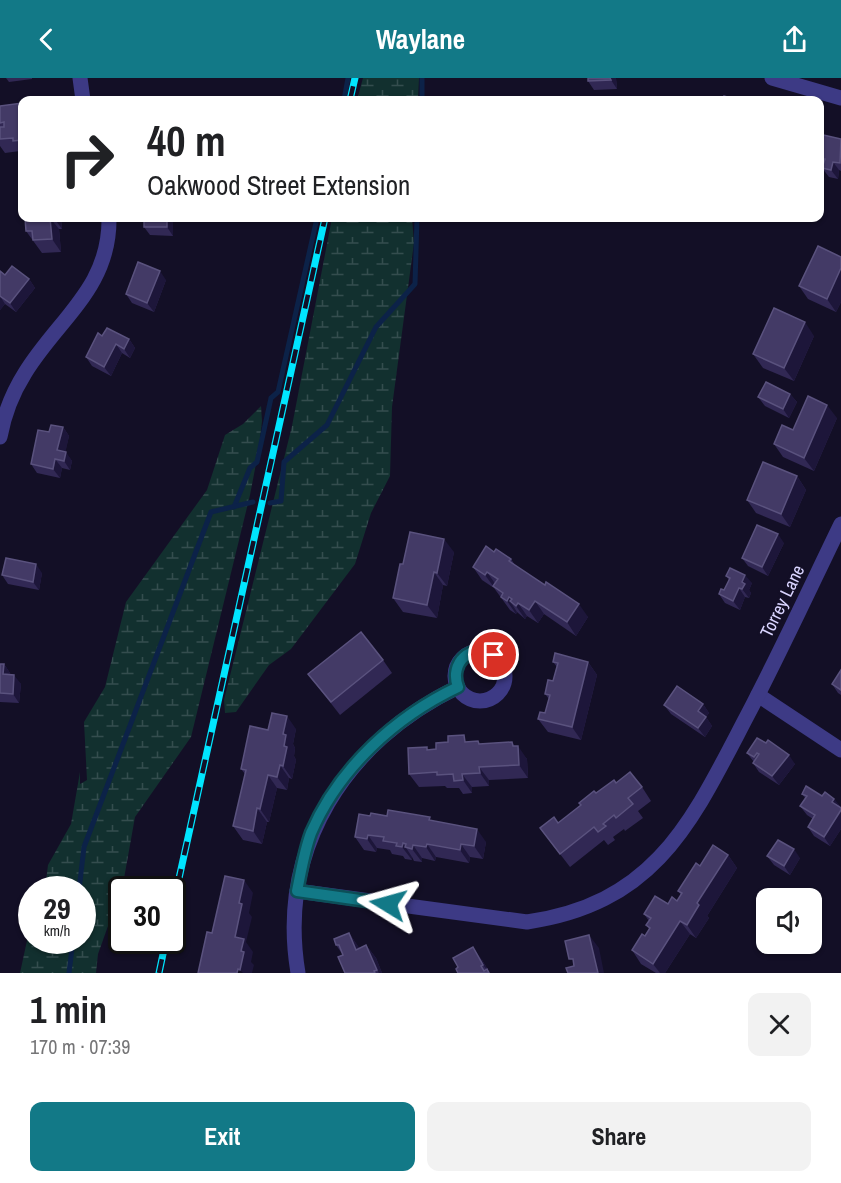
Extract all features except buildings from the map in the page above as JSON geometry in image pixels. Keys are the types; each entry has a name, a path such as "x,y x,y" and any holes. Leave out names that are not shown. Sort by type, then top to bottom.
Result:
{"street":[{"path":"80,78 82,96"},
{"path":"772,78 841,98"},
{"path":"0,437 11,400 25,372 81,301 95,279 108,242 109,222"},
{"name":"Torrey Lane","path":"297,891 526,922 577,911 620,890 641,875 676,841 704,798 758,695 841,524"},
{"path":"298,973 294,925 297,891 305,851 311,834 329,800 358,760 394,727 415,710 458,687"},
{"path":"758,695 841,750"}],"green space":[{"path":"363,78 419,78 418,96 358,96"},
{"path":"331,222 412,222 414,243 392,407 390,476 371,513 355,564 291,649 269,665 236,712 225,713 224,700 292,426"},
{"path":"261,406 259,448 250,495 191,737 135,817 124,876 108,876 108,926 98,954 96,973 20,973 24,954 96,954 96,876 47,876 48,865 71,824 80,772 80,784 87,780 84,722 105,687 126,602 207,490 225,435 243,424"}],"waterway":[{"path":"345,96 348,78"},
{"path":"422,78 422,96"},
{"path":"234,507 250,468 257,462 271,398 278,392 316,222"},
{"path":"270,503 281,501 284,462 327,425 376,327 415,284 417,222"},
{"path":"81,876 84,847 211,512 253,502"},
{"path":"69,973 71,954"}],"railway":[{"path":"351,96 355,78"},
{"path":"180,876 324,222"},
{"path":"159,973 163,954"}],"route":[{"path":"388,904 297,891 311,834 341,781 376,742 415,710 458,687 455,673 463,657 472,652 481,651 494,655"}]}
